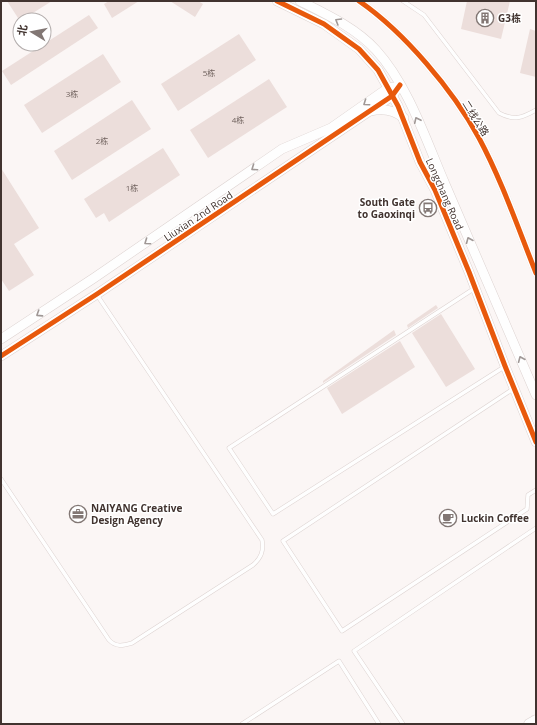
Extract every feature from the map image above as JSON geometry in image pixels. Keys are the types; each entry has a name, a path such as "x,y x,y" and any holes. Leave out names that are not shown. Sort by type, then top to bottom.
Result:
{"main road":[{"path":"529,724 536,720"}],"street":[{"name":"Longchang Road","path":"277,1 324,24 359,49 378,70 404,118 420,162 435,190 476,288 505,366 536,442"},
{"name":"Longchang Road","path":"300,1 336,20 363,38 385,60 400,85 424,135 536,395"},
{"name":"二线公路","path":"359,1 399,35 435,74 467,118 493,168 536,273"},
{"name":"Liuxian 2nd Road","path":"1,339 94,278 282,149 331,128 400,85"},
{"name":"Liuxian 2nd Road","path":"1,356 97,294 368,112 390,92"},
{"path":"368,112 379,109 386,110 398,114 404,118"},
{"path":"288,147 295,161"}],"lane":[{"path":"403,1 424,15 499,113 511,118 517,118 524,117 536,110"},
{"path":"476,288 229,448 272,514 505,366"},
{"path":"1,479 105,634 114,644 119,646 132,642 259,560 263,547 262,540 97,294"},
{"path":"514,389 283,541 342,631 527,509 528,495 536,490"},
{"path":"403,724 354,651 536,528"},
{"path":"242,724 339,661 379,724"}],"building":[{"path":"7,1 52,1 34,12 14,12"},
{"path":"109,1 139,1 112,18 104,4"},
{"path":"170,1 198,1 203,4 195,17"},
{"name":"G3栋","path":"467,1 510,1 501,39 461,29"},
{"path":"89,15 98,28 11,85 2,71 32,52 52,52 52,39"},
{"path":"530,29 536,31 536,77 520,73"},
{"path":"239,34 256,60 178,111 161,84"},
{"path":"103,54 121,82 42,133 24,105"},
{"path":"269,79 287,107 208,158 190,130"},
{"path":"132,100 151,129 72,180 54,151"},
{"path":"163,148 180,175 109,222 104,213 96,218 84,199"},
{"path":"1,168 39,228 14,244 34,275 9,291 1,279"},
{"path":"436,305 438,308 408,328 407,325"},
{"path":"441,314 475,369 446,387 412,333"},
{"path":"394,330 396,335 323,383 323,381"},
{"path":"400,341 415,367 342,414 327,388"}],"cycle path":[{"path":"277,1 324,24 359,49 378,70 398,106 420,162 435,190 536,442"},
{"path":"359,1 376,14 410,45 456,101 479,138 495,171 536,273"},
{"path":"1,356 97,294 392,96 400,85"}],"place":[{"name":"G3栋","path":"485,18"},
{"name":"South Gate to Gaoxinqi","path":"428,208"},
{"name":"NAIYANG Creative Design Agency","path":"78,514"},
{"name":"Luckin Coffee","path":"448,518"}]}
